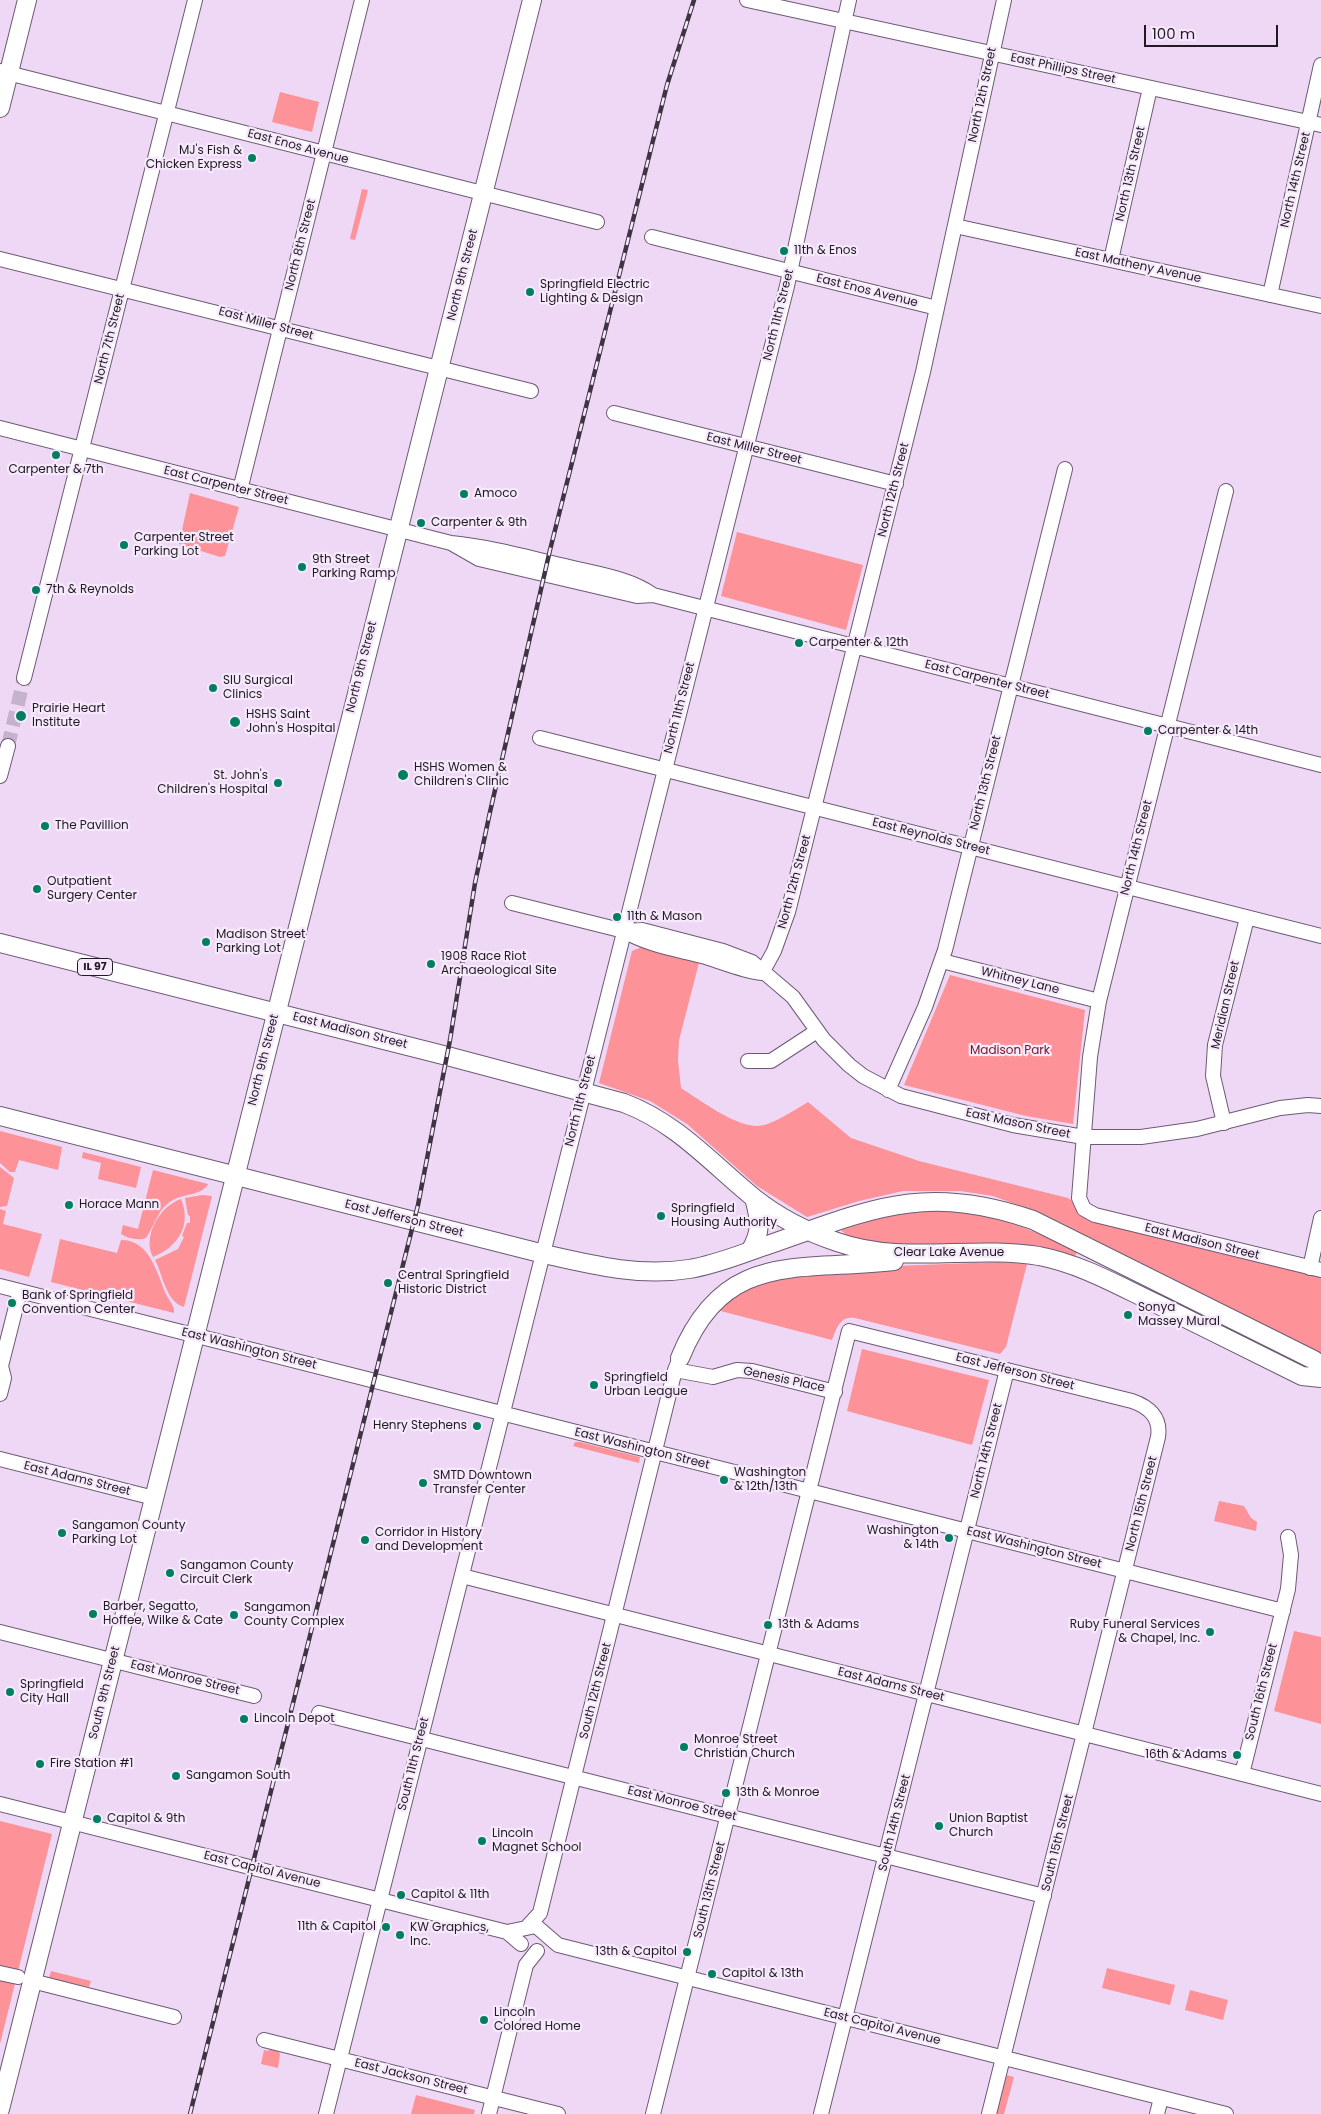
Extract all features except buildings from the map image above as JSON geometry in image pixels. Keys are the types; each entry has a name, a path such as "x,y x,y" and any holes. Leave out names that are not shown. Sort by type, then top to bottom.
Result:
{"main road":[{"path":"0,108 4,72 28,0"},
{"name":"North 9th Street","path":"195,1336 532,0"},
{"name":"East Madison Street","path":"0,943 583,1091 638,1108 684,1136 754,1198"},
{"name":"East Jefferson Street","path":"0,1116 596,1266 645,1272 690,1269 750,1251 809,1230"},
{"path":"750,1251 758,1237 760,1228 754,1198"},
{"name":"Clear Lake Avenue","path":"754,1198 786,1220 836,1242 883,1253 911,1255 1018,1254 1040,1257 1079,1267 1302,1376 1321,1378"},
{"path":"809,1230 865,1211 912,1202 951,1201 994,1208 1033,1220 1314,1360 1321,1368"},
{"path":"677,1364 692,1331 702,1315 720,1296 750,1277 790,1266 874,1263 951,1254"},
{"name":"South 9th Street","path":"0,2109 25,1979 72,1822 195,1336"}],"street":[{"name":"North 7th Street","path":"24,678 195,0"},
{"name":"North 8th Street","path":"240,490 362,0"},
{"name":"East Phillips Street","path":"747,0 1315,124"},
{"name":"North 11th Street","path":"502,1414 544,1254 583,1091 790,272 849,0"},
{"name":"North 12th Street","path":"762,973 774,951 788,912 896,484 937,308 1004,0"},
{"name":"North 14th Street","path":"1270,295 1315,124 1321,65"},
{"name":"East Enos Avenue","path":"4,72 597,222"},
{"name":"North 13th Street","path":"1112,260 1150,88"},
{"name":"East Matheny Avenue","path":"955,226 1321,306"},
{"name":"East Enos Avenue","path":"652,237 937,308"},
{"name":"East Miller Street","path":"0,259 123,288 531,391"},
{"name":"East Miller Street","path":"614,413 896,484"},
{"name":"East Carpenter Street","path":"0,428 452,543 479,559 637,596 653,595 1321,765"},
{"name":"North 13th Street","path":"888,1090 925,1007 942,961 1065,469"},
{"name":"North 14th Street","path":"1084,1209 1079,1198 1090,1057 1098,1001 1226,491"},
{"name":"East Reynolds Street","path":"540,738 1321,936"},
{"path":"0,775 8,746"},
{"name":"East Mason Street","path":"512,902 624,931 640,941 726,963 749,972 762,973 793,997 817,1031 849,1065 888,1090 913,1099 1013,1125 1084,1137 1141,1137 1172,1134 1280,1108 1308,1105 1321,1106"},
{"name":"Meridian Street","path":"1224,1123 1213,1076 1214,1052 1248,918"},
{"name":"Whitney Lane","path":"942,961 1098,1001"},
{"path":"748,1061 771,1060 817,1031"},
{"name":"East Madison Street","path":"1084,1209 1103,1217 1316,1269"},
{"path":"1316,1269 1321,1218"},
{"name":"East Washington Street","path":"0,1286 1125,1572 1283,1610"},
{"path":"0,1394 4,1378 1,1366 20,1292"},
{"name":"East Jefferson Street","path":"835,1392 850,1331 1142,1405 1156,1418 1158,1437"},
{"path":"656,1453 677,1364"},
{"name":"Genesis Place","path":"677,1364 712,1377 737,1370 752,1371 835,1392"},
{"name":"North 14th Street","path":"967,1531 1007,1370"},
{"path":"810,1491 835,1392"},
{"name":"South 11th Street","path":"326,2114 502,1414"},
{"name":"North 15th Street","path":"1125,1572 1158,1437"},
{"name":"South 12th Street","path":"534,1928 540,1913 656,1453"},
{"name":"East Adams Street","path":"0,1459 154,1498"},
{"name":"South 13th Street","path":"653,2114 810,1491"},
{"name":"South 14th Street","path":"821,2114 967,1531"},
{"name":"South 16th Street","path":"1242,1774 1290,1576 1288,1537"},
{"name":"South 15th Street","path":"989,2114 1125,1572"},
{"name":"East Adams Street","path":"462,1576 1321,1794"},
{"name":"East Monroe Street","path":"0,1632 254,1696"},
{"name":"East Monroe Street","path":"319,1713 1044,1896"},
{"name":"East Capitol Avenue","path":"0,1804 507,1932 530,1948"},
{"path":"507,1932 534,1928"},
{"path":"488,2114 530,1948 546,1939 534,1928"},
{"path":"530,1948 520,1936 534,1928"},
{"name":"East Capitol Avenue","path":"534,1928 558,1945 1226,2114"},
{"path":"530,1948 558,1945"},
{"path":"0,1973 174,2017"},
{"name":"East Jackson Street","path":"264,2040 558,2114"},
{"path":"1157,2114 1161,2098"}],"green space":[{"path":"280,92 319,102 312,132 272,122"},
{"path":"362,189 368,190 355,240 350,239"},
{"path":"190,493 239,507 225,556 220,557 179,544"},
{"path":"737,532 863,565 846,630 721,596"},
{"path":"644,946 700,959 679,1040 678,1061 681,1088 717,1111 747,1125 762,1126 783,1117 808,1102 851,1138 919,1161 1068,1198 1090,1220 1321,1277 1321,1353 1045,1215 993,1196 960,1191 903,1191 859,1201 807,1217 757,1186 687,1124 650,1101 599,1083 632,951"},
{"name":"Madison Park","path":"950,975 1085,1010 1073,1124 1026,1116 904,1085"},
{"path":"0,1131 62,1147 58,1170 19,1160 15,1172 10,1172 0,1163"},
{"path":"83,1152 141,1167 136,1188 98,1179 101,1163 82,1158"},
{"path":"0,1167 14,1178 7,1206 0,1207"},
{"path":"153,1170 208,1184 202,1190 168,1203 160,1212 146,1238 126,1237 121,1234 123,1225 138,1229"},
{"path":"202,1195 212,1196 184,1307 173,1300 169,1294 155,1260 178,1249 184,1237 182,1236 187,1223 190,1223 185,1198"},
{"path":"181,1199 185,1218 184,1226 176,1241 162,1253 153,1257 150,1249 151,1231 166,1208"},
{"path":"0,1209 6,1211 3,1224 42,1234 29,1277 0,1269"},
{"path":"946,1210 981,1215 1013,1224 1077,1252 1075,1257 1025,1245 919,1245 870,1242 852,1237 841,1230 889,1215"},
{"path":"60,1239 117,1253 121,1240 131,1241 138,1245 145,1251 155,1266 174,1313 51,1282"},
{"path":"999,1262 1027,1264 1006,1347 1000,1354 855,1318 842,1321 832,1340 713,1309 735,1290 816,1269"},
{"path":"862,1349 989,1380 972,1445 847,1411"},
{"path":"575,1442 640,1457 639,1463 573,1446"},
{"path":"1219,1501 1244,1506 1251,1518 1257,1522 1256,1531 1214,1521"},
{"path":"1294,1631 1321,1637 1321,1724 1274,1711"},
{"path":"0,1821 52,1834 0,2044"},
{"path":"1107,1968 1175,1985 1170,2005 1102,1988"},
{"path":"51,1971 91,1981 89,1987 49,1978"},
{"path":"1190,1990 1228,2000 1223,2020 1185,2010"},
{"path":"271,2048 276,2049 280,2054 278,2068 261,2064 264,2050 268,2051"},
{"path":"1006,2075 1014,2077 1004,2114 996,2114"},
{"path":"416,2095 475,2110 474,2114 411,2114"}],"tunnel":[{"path":"8,746 24,678"}],"railway":[{"path":"190,2114 418,1205 450,1040 475,883 550,550 667,85 694,0"}],"place":[{"name":"MJ's Fish & Chicken Express","path":"252,158"},
{"name":"11th & Enos","path":"784,251"},
{"name":"Springfield Electric Lighting & Design","path":"530,292"},
{"name":"Carpenter & 7th","path":"56,455"},
{"name":"Amoco","path":"464,494"},
{"name":"Carpenter & 9th","path":"421,523"},
{"name":"Carpenter Street Parking Lot","path":"124,545"},
{"name":"9th Street Parking Ramp","path":"302,567"},
{"name":"7th & Reynolds","path":"36,590"},
{"name":"Carpenter & 12th","path":"799,643"},
{"name":"SIU Surgical Clinics","path":"213,688"},
{"name":"Prairie Heart Institute","path":"21,716"},
{"name":"HSHS Saint John's Hospital","path":"235,722"},
{"name":"Carpenter & 14th","path":"1148,731"},
{"name":"HSHS Women & Children's Clinic","path":"403,775"},
{"name":"St. John's Children's Hospital","path":"278,783"},
{"name":"The Pavillion","path":"45,826"},
{"name":"Outpatient Surgery Center","path":"37,889"},
{"name":"11th & Mason","path":"617,917"},
{"name":"Madison Street Parking Lot","path":"206,942"},
{"name":"1908 Race Riot Archaeological Site","path":"431,964"},
{"name":"Horace Mann","path":"69,1205"},
{"name":"Springfield Housing Authority","path":"661,1216"},
{"name":"Central Springfield Historic District","path":"388,1283"},
{"name":"Bank of Springfield Convention Center","path":"12,1303"},
{"name":"Sonya Massey Mural","path":"1128,1315"},
{"name":"Springfield Urban League","path":"594,1385"},
{"name":"Henry Stephens","path":"477,1426"},
{"name":"Washington & 12th/13th","path":"724,1480"},
{"name":"SMTD Downtown Transfer Center","path":"423,1483"},
{"name":"Sangamon County Parking Lot","path":"62,1533"},
{"name":"Washington & 14th","path":"949,1538"},
{"name":"Corridor in History and Development","path":"365,1540"},
{"name":"Sangamon County Circuit Clerk","path":"170,1573"},
{"name":"Barber, Segatto, Hoffee, Wilke & Cate","path":"93,1614"},
{"name":"Sangamon County Complex","path":"234,1615"},
{"name":"13th & Adams","path":"768,1625"},
{"name":"Ruby Funeral Services & Chapel, Inc.","path":"1210,1632"},
{"name":"Springfield City Hall","path":"10,1692"},
{"name":"Lincoln Depot","path":"244,1719"},
{"name":"Monroe Street Christian Church","path":"684,1747"},
{"name":"16th & Adams","path":"1237,1755"},
{"name":"Fire Station #1","path":"40,1764"},
{"name":"Sangamon South","path":"176,1776"},
{"name":"13th & Monroe","path":"726,1793"},
{"name":"Capitol & 9th","path":"97,1819"},
{"name":"Union Baptist Church","path":"939,1826"},
{"name":"Lincoln Magnet School","path":"482,1841"},
{"name":"Capitol & 11th","path":"401,1895"},
{"name":"11th & Capitol","path":"386,1927"},
{"name":"KW Graphics, Inc.","path":"400,1935"},
{"name":"13th & Capitol","path":"687,1952"},
{"name":"Capitol & 13th","path":"712,1974"},
{"name":"Lincoln Colored Home","path":"484,2020"}]}
